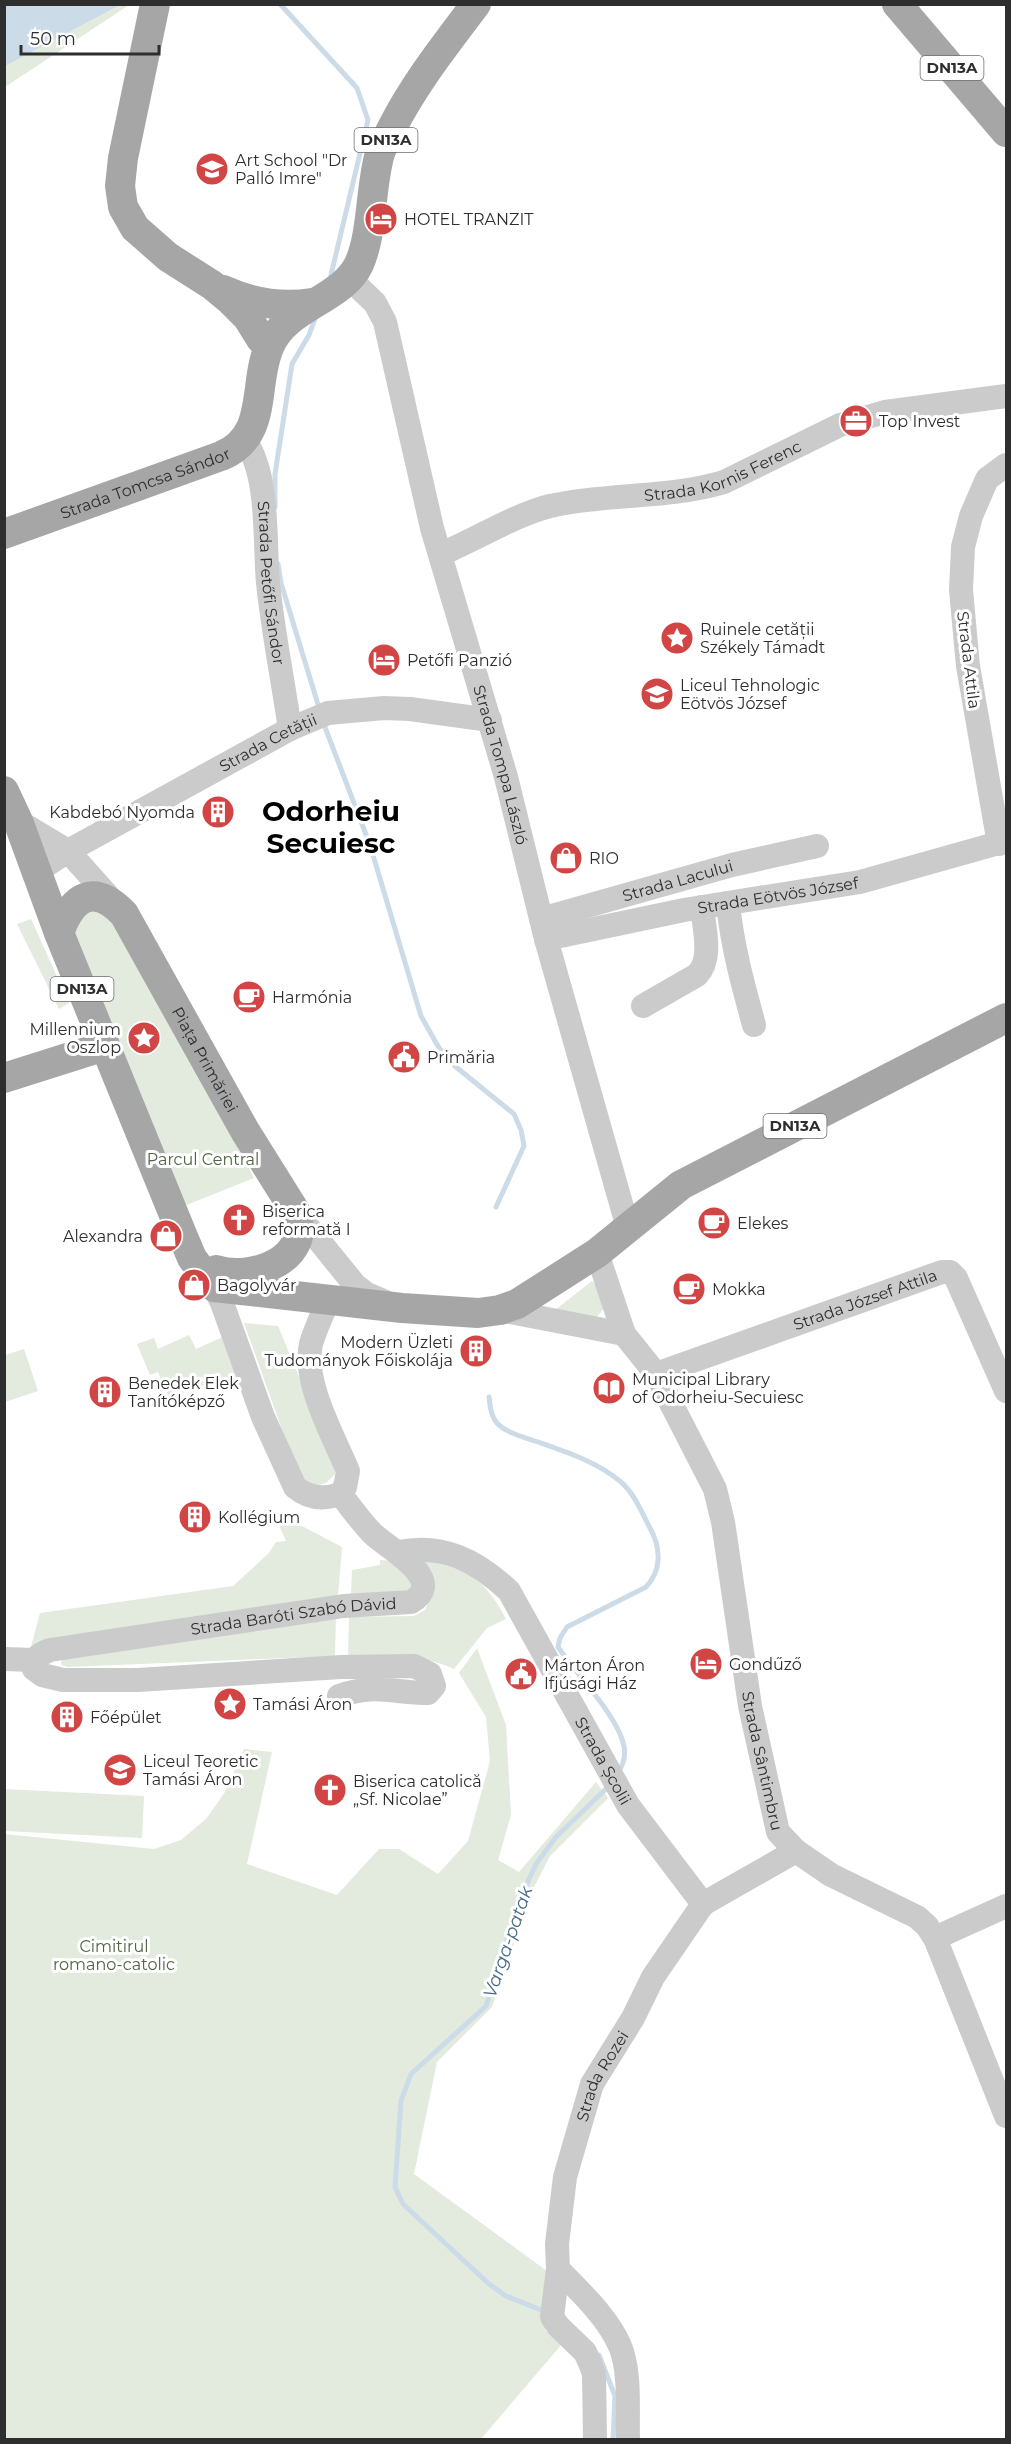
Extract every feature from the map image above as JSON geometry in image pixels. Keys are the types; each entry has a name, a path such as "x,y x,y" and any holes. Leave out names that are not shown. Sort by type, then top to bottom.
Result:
{"main road":[{"path":"155,4 123,158 120,186 123,207 135,228 168,257 212,285 241,310 261,339 274,338"},
{"name":"DN13A","path":"274,338 359,264 365,247 380,152 401,111 476,4"},
{"name":"DN13A","path":"897,4 1006,132"},
{"path":"212,285 247,299 279,305 328,293"},
{"path":"247,299 274,338 250,426"},
{"name":"Strada Tomcsa Sándor","path":"8,530 220,456 250,426"},
{"name":"DN13A","path":"4,791 18,821 59,933 192,1258 213,1287"},
{"path":"59,933 69,910 81,899 96,897 117,907"},
{"name":"Piața Primăriei","path":"117,907 130,923 245,1131 295,1211 300,1227 296,1243 286,1256 272,1265 247,1274 216,1270 192,1258"},
{"name":"DN13A","path":"500,1310 517,1304 597,1253 666,1196 688,1181 1006,1018"},
{"path":"4,1078 105,1046"},
{"name":"Piața Primăriei","path":"213,1287 402,1308 478,1312 500,1310"}],"street":[{"name":"Strada Tompa László","path":"328,293 375,303 385,322 432,528 506,777 544,929 628,1228"},
{"name":"Strada Kornis Ferenc","path":"441,554 539,509 567,503 706,488 724,482 840,425 885,412 1006,396"},
{"name":"Strada Petőfi Sándor","path":"250,426 252,452 260,482 268,584 290,729"},
{"name":"Strada Attila","path":"1003,842 968,666 961,590 963,547 971,516 987,479 1006,465"},
{"name":"Strada Cetății","path":"36,872 68,851 290,729 320,716 410,708 490,720"},
{"path":"18,821 68,851"},
{"name":"Strada Eötvös József","path":"544,929 860,882 1003,842"},
{"name":"Strada Lacului","path":"544,929 722,867 817,846"},
{"name":"Piața Primăriei","path":"68,851 117,907"},
{"path":"728,903 730,928 754,1025"},
{"path":"643,1006 702,970 707,955 702,907"},
{"name":"Piața Primăriei","path":"295,1211 355,1285 379,1300 402,1308"},
{"path":"500,1310 624,1335 597,1253"},
{"name":"Strada József Attila","path":"656,1374 942,1272 950,1272 957,1278 1006,1391"},
{"path":"213,1287 222,1303 263,1417 295,1487 303,1493 323,1497 339,1494 345,1487 348,1471 313,1384 310,1364 311,1346 328,1301"},
{"name":"Strada Sântimbru","path":"624,1335 656,1374 715,1489 723,1522 750,1706 775,1822 784,1840 831,1875 916,1917 927,1926 935,1938 1006,2116"},
{"name":"Strada Baróti Szabó Dávid","path":"4,1659 34,1660 40,1654 61,1648 344,1606 411,1602 421,1593 421,1578 413,1565 370,1531 339,1494"},
{"name":"Strada Școlii","path":"399,1552 424,1548 445,1552 489,1574 509,1591 628,1805 703,1904"},
{"path":"34,1660 34,1669 37,1672 50,1678 63,1680 138,1680 342,1667 414,1666 430,1674 434,1686 428,1693 385,1688 359,1689 339,1696"},
{"path":"703,1904 796,1851"},
{"name":"Strada Rozei","path":"595,2439 594,2374 585,2352 558,2326 553,2306 565,2177 592,2084 633,2018 654,1977 703,1904"},
{"path":"935,1938 1006,1906"},
{"path":"558,2269 601,2315 620,2346 625,2376 628,2439"}],"green space":[{"path":"120,5 129,5 5,87 4,66"},
{"name":"Parcul Central","path":"82,906 106,913 173,1028 254,1178 184,1206 73,936"},
{"path":"31,919 69,1003 59,1009 17,924"},
{"path":"592,1281 601,1290 606,1306 596,1318 555,1310"},
{"path":"244,1323 278,1326 335,1464 335,1474 326,1483 315,1486 304,1479 296,1469"},
{"path":"189,1335 196,1349 227,1335 242,1372 169,1398 158,1372 150,1375 137,1344 154,1338 158,1349"},
{"path":"24,1349 38,1391 5,1402 5,1355"},
{"path":"279,1514 342,1547 338,1596 31,1647 40,1613 233,1586 269,1553 276,1542 286,1541 275,1516"},
{"path":"380,1560 393,1561 410,1574 411,1590 351,1594 352,1570 380,1565"},
{"path":"430,1560 456,1569 476,1580 491,1595 506,1619 487,1628 454,1669 415,1658 348,1657 349,1617 414,1616 425,1610 430,1598 417,1562"},
{"path":"336,1614 335,1656 68,1667 61,1665 62,1659"},
{"name":"Cimitirul romano-catolic","path":"477,1648 506,1725 511,1815 498,1860 519,1872 596,1782 608,1798 550,1856 532,1891 492,2007 437,2062 414,2174 551,2274 545,2330 562,2344 481,2439 5,2439 4,1834 154,1849 181,1840 206,1819 225,1792 244,1749 272,1752 247,1864 337,1895 379,1849 399,1849 438,1874 468,1841 490,1761 486,1717 459,1673"},
{"path":"4,1789 144,1796 142,1838 5,1831"}],"water":[{"path":"5,4 120,4 120,5 5,66"}],"waterway":[{"path":"280,4 357,88 368,120 330,279"},
{"path":"275,507 275,474 292,364 309,335 316,316"},
{"path":"278,564 281,583 320,711"},
{"path":"323,722 370,845 421,1016 439,1048 456,1067 514,1114 521,1130 524,1146 496,1207"},
{"name":"Varga-patak","path":"489,1397 493,1417 506,1430 581,1458 621,1482 634,1497 654,1536 658,1551 657,1566 646,1587 567,1627 560,1638 558,1647 605,1709 620,1734 625,1753 618,1773"},
{"name":"Varga-patak","path":"546,2312 506,2296 489,2284 403,2204 395,2187 401,2101 411,2074 486,2006 520,1899 536,1864 556,1837 610,1785"},
{"name":"Varga-patak","path":"599,2355 615,2396 613,2440"}],"place":[{"name":"Art School \"Dr Palló Imre\"","path":"212,169"},
{"name":"HOTEL TRANZIT","path":"381,219"},
{"name":"Top Invest","path":"856,421"},
{"name":"Ruinele cetății Székely Támadt","path":"677,638"},
{"name":"Petőfi Panzió","path":"384,660"},
{"name":"Liceul Tehnologic Eötvös József","path":"657,694"},
{"name":"Kabdebó Nyomda","path":"218,812"},
{"name":"RIO","path":"566,858"},
{"name":"Harmónia","path":"249,997"},
{"name":"Millennium Oszlop","path":"144,1038"},
{"name":"Primăria","path":"404,1057"},
{"name":"Biserica reformată I","path":"239,1220"},
{"name":"Elekes","path":"714,1223"},
{"name":"Alexandra","path":"166,1236"},
{"name":"Bagolyvár","path":"194,1285"},
{"name":"Mokka","path":"689,1289"},
{"name":"Modern Üzleti Tudományok Főiskolája","path":"476,1351"},
{"name":"Municipal Library of Odorheiu-Secuiesc","path":"609,1388"},
{"name":"Benedek Elek Tanítóképző","path":"105,1392"},
{"name":"Kollégium","path":"195,1517"},
{"name":"Gondűző","path":"706,1664"},
{"name":"Márton Áron Ifjúsági Ház","path":"521,1674"},
{"name":"Tamási Áron","path":"230,1704"},
{"name":"Főépület","path":"67,1717"},
{"name":"Liceul Teoretic Tamási Áron","path":"120,1770"},
{"name":"Biserica catolică „Sf. Nicolae”","path":"330,1790"}],"district":[{"name":"Odorheiu Secuiesc","path":"331,827"}]}
